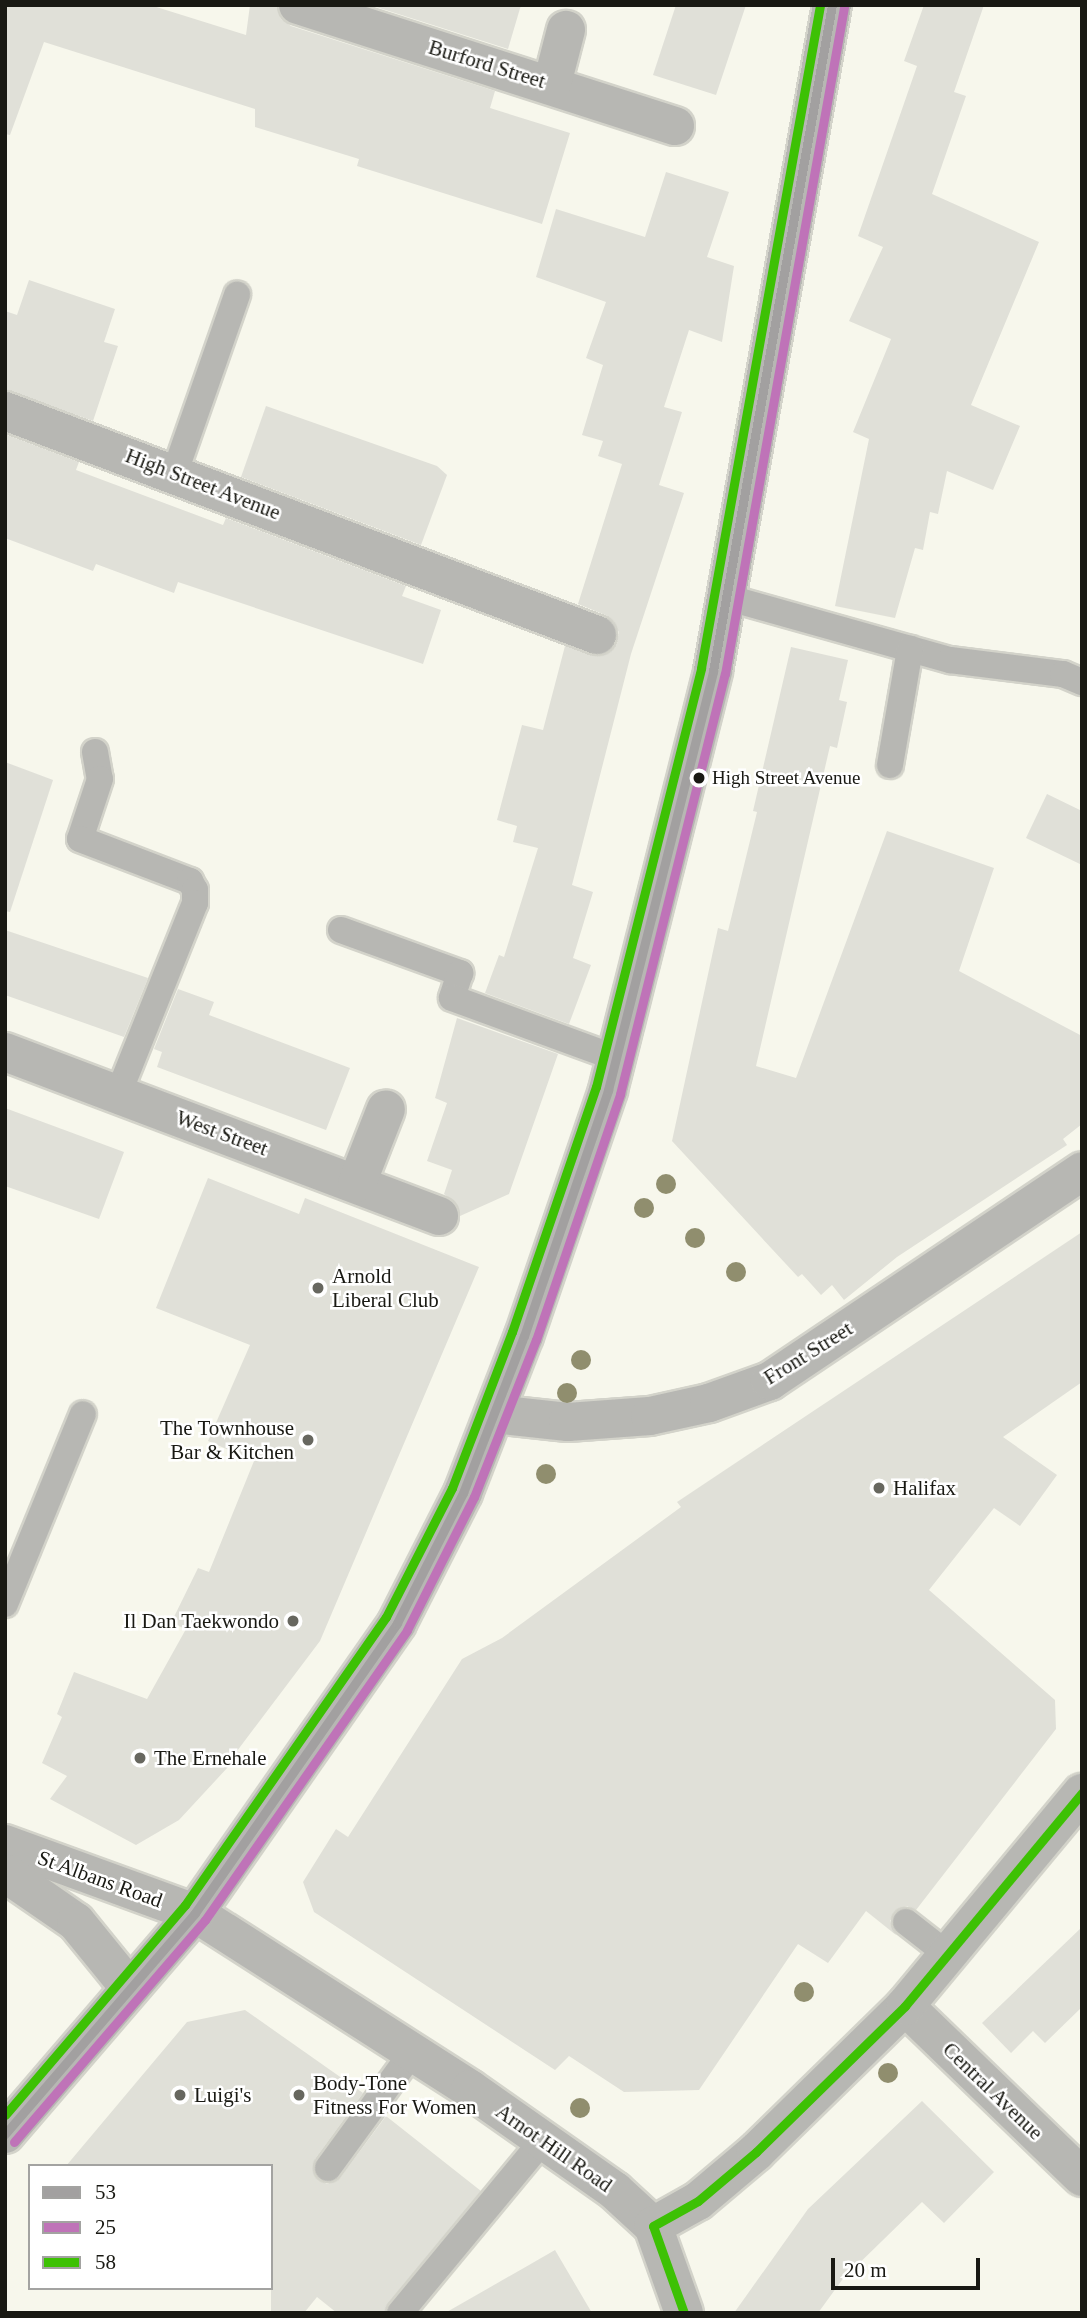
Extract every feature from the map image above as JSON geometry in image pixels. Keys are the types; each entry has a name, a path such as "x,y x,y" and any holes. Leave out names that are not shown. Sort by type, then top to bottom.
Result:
{"street":[{"name":"Burford Street","path":"298,5 552,84 675,126"},
{"path":"5,2134 128,1986 195,1913 397,1623 436,1547 494,1414 616,1058 729,598 832,5"},
{"path":"552,84 566,30"},
{"name":"High Street Avenue","path":"5,411 175,472 597,635"},
{"name":"West Street","path":"5,1052 439,1216"},
{"path":"357,1183 386,1109"},
{"name":"Front Street","path":"494,1414 568,1422 650,1416 709,1403 770,1381 1082,1171"},
{"path":"684,2313 653,2225 698,2201 756,2152 905,2006 1082,1793"},
{"name":"St Albans Road","path":"5,1843 97,1882 195,1913"},
{"path":"5,1873 76,1923 128,1986"},
{"name":"Arnot Hill Road","path":"195,1913 542,2140 653,2225"},
{"name":"Central Avenue","path":"905,2006 1082,2177"}],"lane":[{"path":"175,472 237,295"},
{"path":"729,598 950,660 1063,674 1082,682"},
{"path":"890,765 910,649"},
{"path":"95,752 100,779 80,839 190,881 195,890 195,904 118,1095"},
{"path":"341,930 460,973 452,998 616,1058"},
{"path":"5,1604 83,1414"},
{"path":"906,1923 947,1954"},
{"path":"328,2168 412,2053"},
{"path":"400,2313 542,2140"}],"building":[{"path":"5,5 150,5 246,35 250,5 277,5 281,19 291,26 495,91 490,108 570,133 542,224 357,166 359,159 255,127 255,109 44,42 10,135 5,134"},
{"path":"370,5 521,5 508,49"},
{"path":"676,5 746,5 716,95 653,75"},
{"path":"924,5 984,5 954,92 966,96 932,194 1039,242 971,405 1020,426 993,490 947,471 938,514 930,512 923,550 915,548 895,618 835,606 869,439 853,432 891,339 849,321 883,247 858,236 917,66 904,61"},
{"path":"666,172 729,192 707,257 734,266 722,342 689,330 664,407 682,412 659,485 684,493 631,654 572,885 593,892 573,958 591,965 569,1024 485,993 499,955 504,957 538,848 513,842 517,826 497,820 522,725 543,730 565,646 601,656 617,643 619,632 605,615 578,604 622,464 598,456 603,441 582,435 603,365 586,358 606,302 536,277 556,209 645,237"},
{"path":"29,280 115,309 104,342 118,346 93,421 5,390 5,311 17,315"},
{"path":"266,406 437,466 447,475 421,545 241,477"},
{"path":"5,434 79,462 76,470 223,525 226,518 406,586 402,596 441,610 423,664 178,582 174,593 96,564 93,571 5,538"},
{"path":"791,647 848,660 839,700 847,702 837,748 830,746 756,1066 796,1078 887,831 994,868 959,971 1082,1036 1082,1124 1063,1139 1067,1145 897,1257 844,1300 832,1285 821,1295 802,1274 798,1277 672,1141 718,928 728,931 757,812 753,811"},
{"path":"5,762 53,780 10,912 5,911"},
{"path":"1047,794 1082,811 1082,865 1026,838"},
{"path":"5,930 148,978 124,1037 5,995"},
{"path":"178,989 214,1002 209,1015 350,1068 326,1130 157,1067 162,1052 154,1049"},
{"path":"457,1018 558,1054 509,1194 460,1216 456,1203 444,1194 452,1170 427,1161 447,1103 435,1098"},
{"path":"5,1108 124,1152 99,1219 5,1186"},
{"path":"208,1178 299,1214 305,1198 479,1267 320,1641 237,1751 241,1753 179,1820 136,1845 50,1799 67,1776 42,1763 62,1717 57,1714 74,1672 147,1699 186,1629 171,1623 198,1568 209,1572 254,1461 208,1441 250,1345 156,1308"},
{"path":"1082,1232 1082,1382 1003,1437 1057,1475 1020,1526 994,1508 929,1590 1055,1700 1056,1729 916,1910 907,1906 894,1912 890,1921 896,1935 866,1911 828,1963 798,1944 699,2090 624,2092 569,2056 555,2070 314,1912 303,1882 336,1829 348,1837 462,1659 502,1638 681,1507 677,1502"},
{"path":"1082,1927 1082,2007 1045,2043 1033,2031 1011,2053 982,2023"},
{"path":"245,2010 363,2093 315,2159 318,2180 327,2184 340,2178 386,2116 481,2191 385,2313 337,2313 317,2297 304,2313 271,2313 273,2164 68,2164 187,2022"},
{"path":"922,2101 994,2172 944,2223 922,2202 842,2280 818,2313 734,2313 808,2209"},
{"path":"555,2250 592,2313 445,2313 529,2265"}],"transit line":[{"name":"58","path":"5,2115 185,1905 386,1617 452,1488 512,1332 596,1087 701,668 820,5"},
{"name":"53","path":"5,2134 195,1913 397,1623 463,1493 524,1336 608,1090 713,671 832,5"},
{"name":"25","path":"14,2142 205,1920 407,1630 474,1497 536,1340 620,1094 725,674 844,7"},
{"path":"684,2313 653,2226 698,2201 756,2152 905,2006 1082,1793"}],"place":[{"name":"High Street Avenue","path":"699,778"},
{"name":"Arnold Liberal Club","path":"318,1288"},
{"name":"The Townhouse Bar & Kitchen","path":"308,1440"},
{"name":"Halifax","path":"879,1488"},
{"name":"Il Dan Taekwondo","path":"293,1621"},
{"name":"The Ernehale","path":"140,1758"},
{"name":"Luigi's","path":"180,2095"},
{"name":"Body-Tone Fitness For Women","path":"299,2095"}]}
